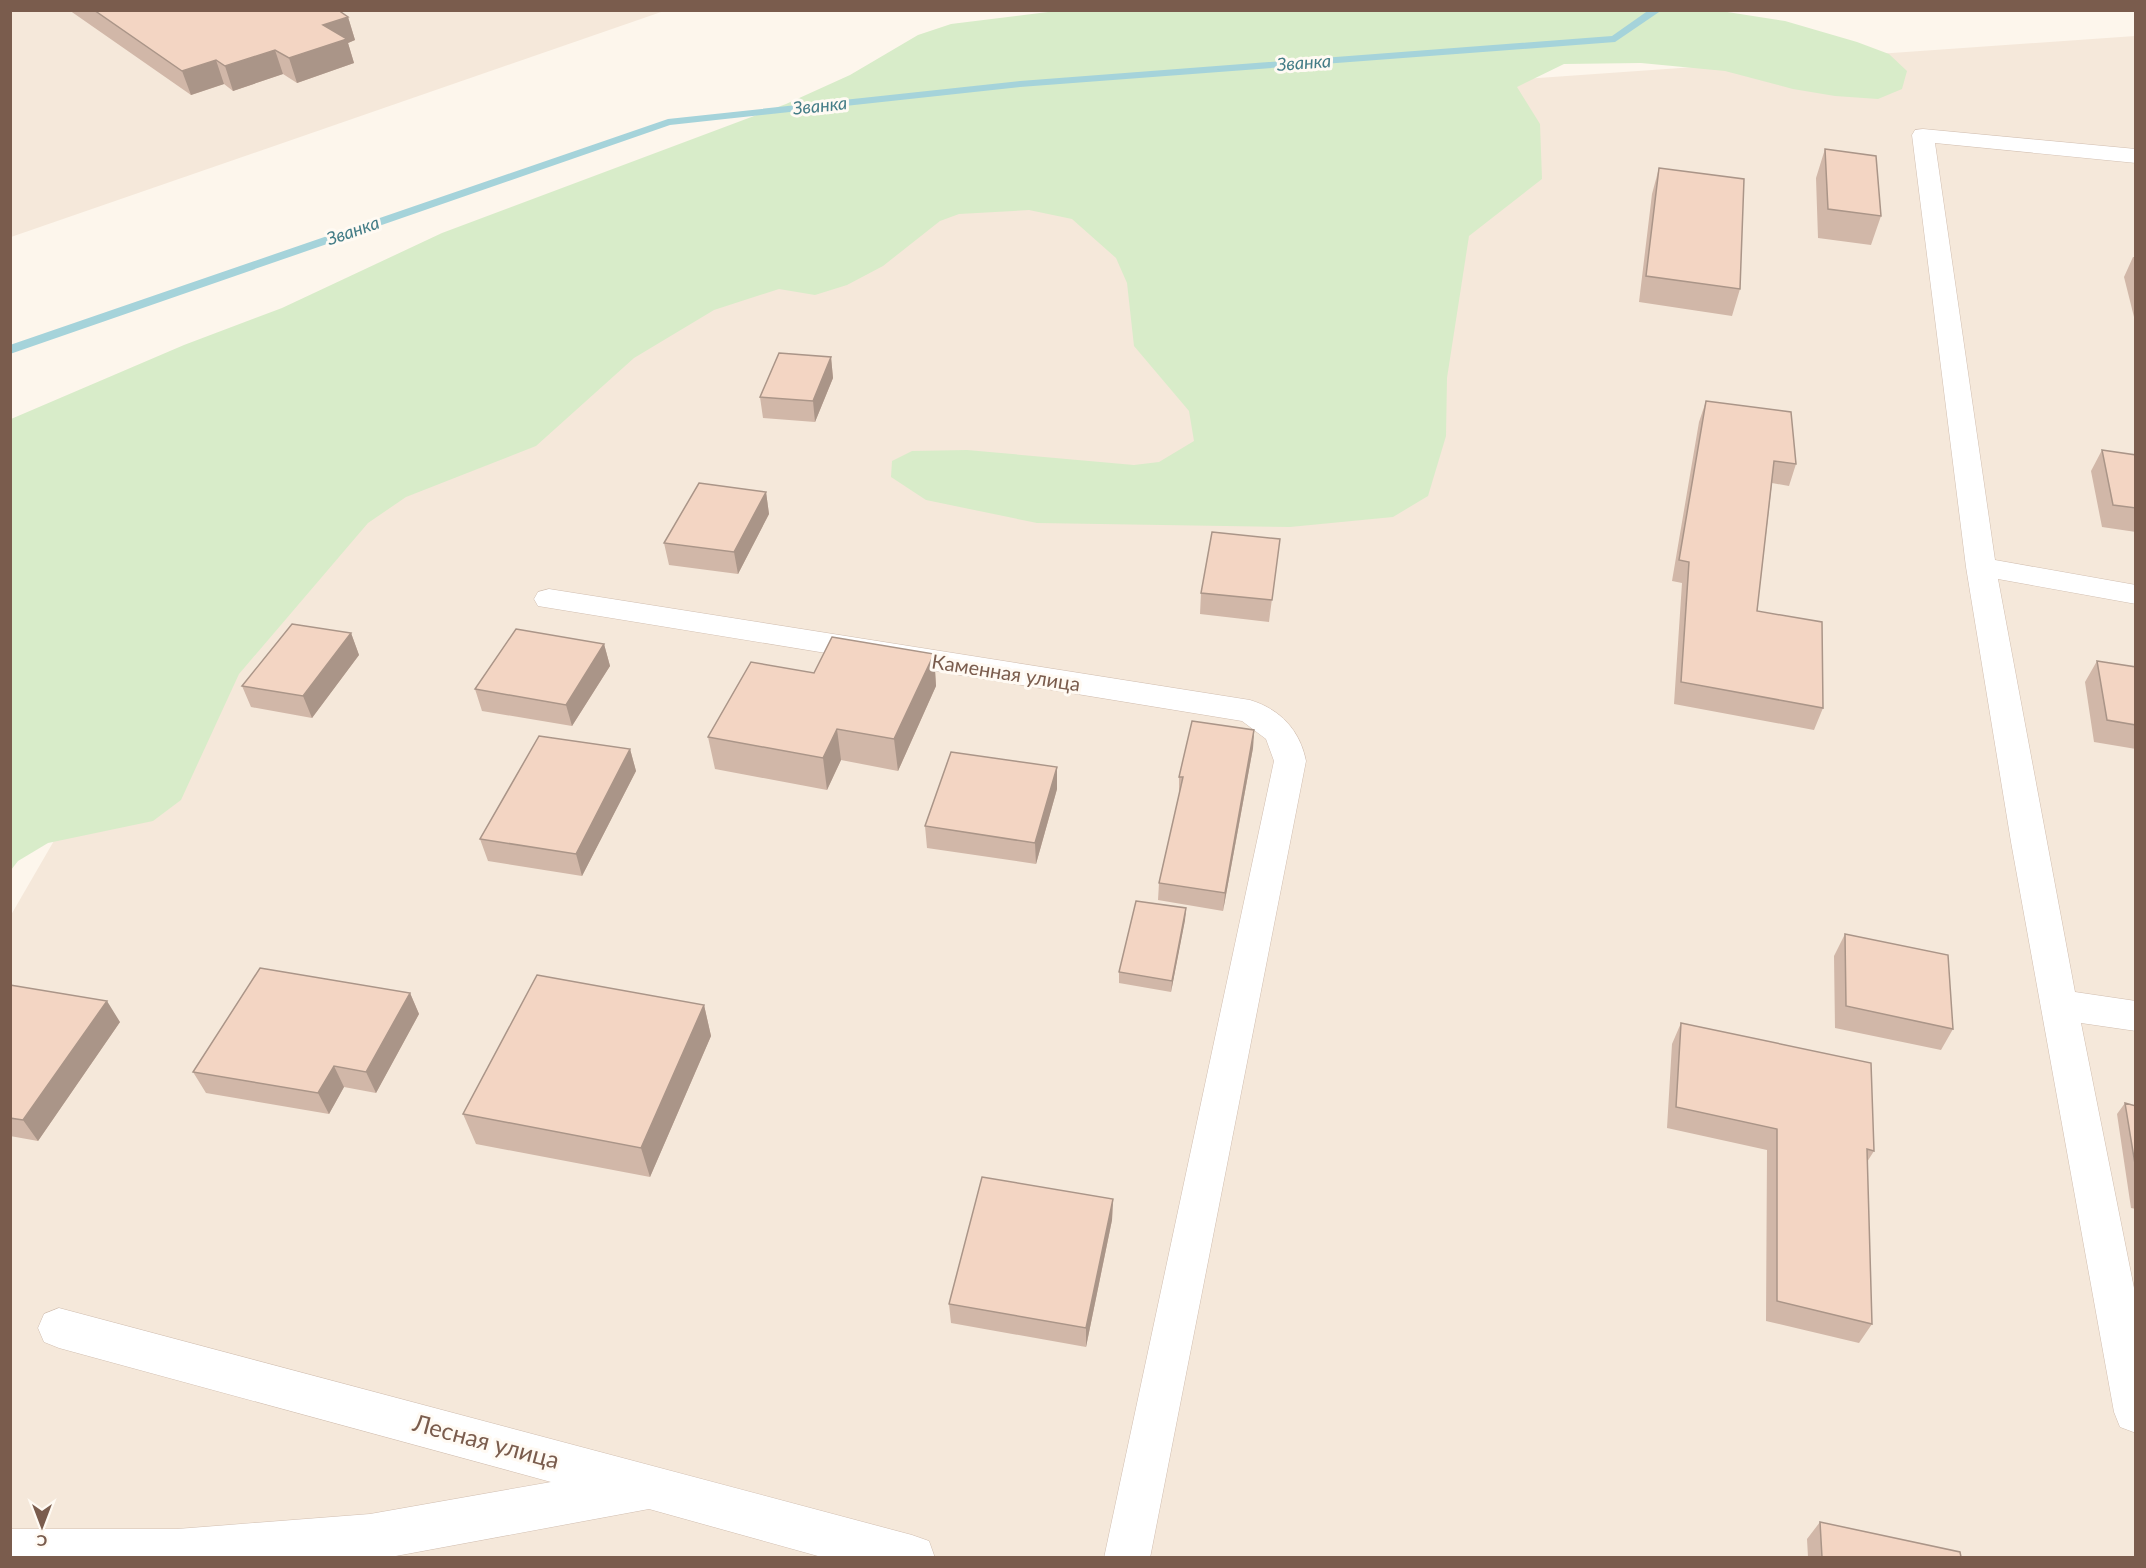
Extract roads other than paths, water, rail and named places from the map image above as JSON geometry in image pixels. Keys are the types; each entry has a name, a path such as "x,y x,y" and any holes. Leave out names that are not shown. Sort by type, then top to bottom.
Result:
{"street":[{"path":"2136,156 1923,135 1981,567 2028,842 2136,1412"},
{"path":"1981,567 2136,596"},
{"name":"Каменная улица","path":"549,599 1250,711 1275,726 1287,743 1290,761 1127,1557"},
{"path":"2059,1005 2136,1016"},
{"name":"Лесная улица","path":"59,1328 912,1557"},
{"path":"10,1552 177,1552 370,1537 653,1488"}],"waterway":[{"name":"Званка","path":"10,350 668,122 1020,84 1615,39 1657,10"}]}
